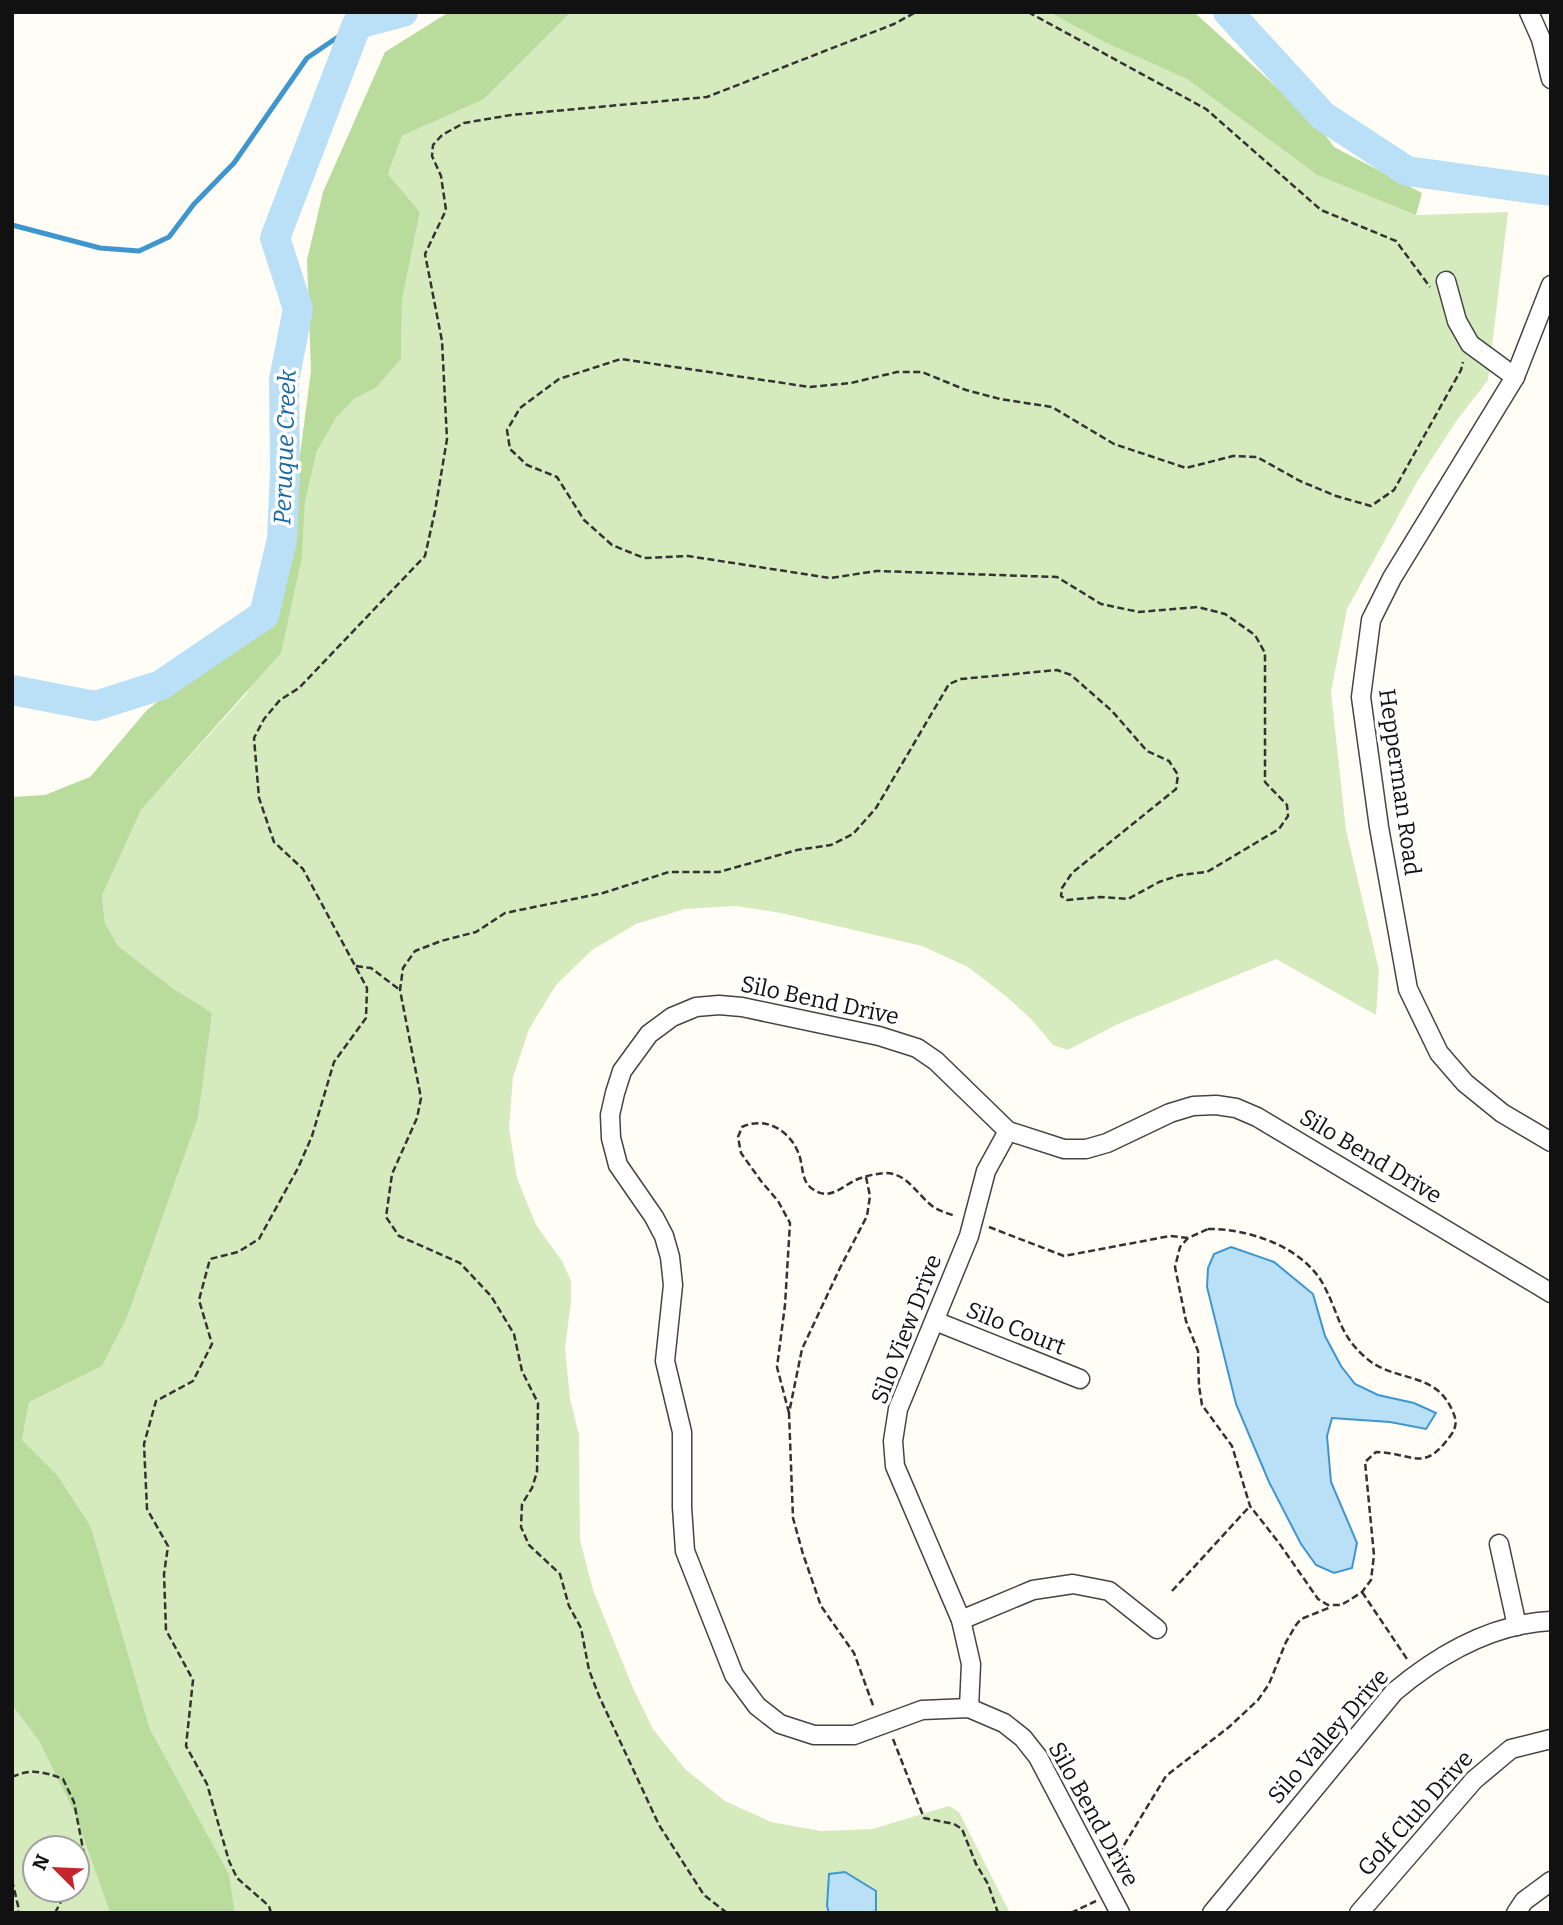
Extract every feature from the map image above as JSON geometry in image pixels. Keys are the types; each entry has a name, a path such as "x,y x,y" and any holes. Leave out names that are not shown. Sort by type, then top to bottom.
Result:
{"street":[{"path":"1529,12 1541,39 1551,79"},
{"name":"Hepperman Road","path":"1551,285 1515,377 1392,578 1371,620 1361,697 1379,827 1408,989 1440,1053 1465,1083 1502,1113 1551,1142"},
{"path":"1442,289 1470,344 1515,377"},
{"name":"Silo Bend Drive","path":"1120,1913 1038,1757 1023,1738 1004,1723 969,1708 922,1710 854,1735 814,1735 780,1724 757,1706 734,1675 685,1551 682,1432 665,1361 673,1285 670,1257 664,1236 654,1217 618,1165 611,1138 610,1115 622,1071 649,1034 672,1017 696,1007 719,1005 742,1007 879,1036 917,1048 945,1069 1008,1131 1064,1149 1086,1149 1107,1143 1170,1113 1193,1106 1236,1108 1257,1116 1551,1293"},
{"name":"Silo View Drive","path":"969,1708 971,1664 961,1620 895,1466 893,1441 898,1409 969,1236 986,1171 1008,1131"},
{"name":"Silo Court","path":"934,1321 1080,1379"},
{"path":"1499,1544 1517,1626"},
{"path":"961,1620 1033,1590 1073,1584 1109,1591 1157,1629"},
{"name":"Silo Valley Drive","path":"1212,1913 1394,1692 1426,1666 1459,1647 1517,1626 1551,1621"},
{"name":"Golf Club Drive","path":"1359,1913 1474,1780 1511,1749 1551,1739"},
{"path":"1516,1913 1524,1901 1551,1881"}],"path":[{"path":"271,1913 269,1906 237,1878 207,1784 186,1746 193,1680 166,1630 164,1574 168,1546 147,1509 145,1444 156,1401 194,1381 212,1345 199,1300 210,1259 238,1252 259,1239 298,1168 312,1136 334,1062 366,1018 367,988 356,966 303,869 274,842 259,798 254,738 264,719 280,700 299,688 425,556 447,439 442,341 425,254 446,210 441,176 432,156 433,145 442,135 464,123 511,115 707,97 894,24 916,12"},
{"path":"1028,12 1206,109 1321,210 1396,241 1442,289"},
{"path":"727,1913 704,1895 659,1825 599,1696 589,1670 581,1628 569,1606 560,1574 529,1545 521,1527 523,1504 537,1472 538,1403 522,1371 513,1334 491,1296 460,1263 399,1236 386,1217 392,1174 417,1118 421,1098 400,990 403,968 415,951 476,932 505,913 603,893 669,872 719,872 797,850 831,845 853,834 876,808 949,684 961,679 1057,670 1071,675 1112,711 1147,751 1169,761 1178,775 1176,789 1072,873 1062,888 1061,896 1067,900 1100,897 1128,900 1158,881 1207,872 1279,829 1288,816 1287,805 1265,782 1265,653 1255,635 1225,614 1198,607 1139,612 1101,604 1057,577 877,571 830,578 688,556 644,558 612,545 584,520 557,477 527,465 510,449 507,430 520,408 559,379 621,359 810,387 851,383 897,372 922,372 966,390 1000,399 1052,407 1114,444 1186,468 1233,456 1257,457 1312,486 1371,506 1394,490 1461,370 1464,358"},
{"path":"356,966 371,968 400,990"},
{"path":"877,1717 854,1653 821,1606 793,1518 789,1413 777,1367 785,1305 790,1223 778,1201 741,1153 738,1143 740,1131 742,1127 755,1122 765,1122 783,1132 797,1149 805,1180 821,1194 831,1194 866,1177 894,1174 909,1183 937,1209 962,1218"},
{"path":"789,1413 802,1349 867,1216 870,1196 866,1177"},
{"path":"984,1226 1064,1256 1170,1236 1188,1238"},
{"path":"1108,1868 1120,1854 1148,1802 1166,1776 1229,1727 1264,1693 1301,1619 1341,1605 1362,1592 1371,1580 1374,1564 1365,1462 1376,1452 1421,1460 1431,1456 1447,1440 1456,1425 1448,1402 1434,1386 1397,1375 1374,1366 1367,1360 1341,1329 1316,1272 1291,1253 1256,1237 1220,1229 1198,1232 1188,1238 1177,1255 1176,1279 1186,1321 1198,1351 1200,1397 1204,1410 1232,1446 1250,1506 1318,1599 1334,1606"},
{"path":"1172,1591 1250,1506"},
{"path":"1362,1592 1408,1661"},
{"path":"890,1733 924,1818 954,1824 962,1829 976,1864 988,1884 998,1913"},
{"path":"12,1777 24,1771 43,1772 64,1779 75,1802 81,1834"},
{"path":"12,1880 18,1913"},
{"path":"1071,1913 1101,1899"}],"green space":[{"path":"449,12 576,12 569,14 484,99 402,136 388,174 420,212 402,300 401,359 376,388 354,399 336,418 317,451 305,502 302,557 281,653 141,810 102,896 105,923 118,946 174,989 212,1013 198,1117 127,1317 102,1366 29,1402 22,1440 57,1475 91,1527 150,1729 229,1874 235,1913 110,1913 91,1859 91,1834 82,1834 39,1741 12,1705 12,797 45,795 90,777 147,710 231,644 273,627 286,561 311,371 307,260 323,192 385,52"},
{"path":"1049,12 1104,42 1187,79 1317,175 1416,215 1508,212 1488,380 1457,420 1418,480 1347,609 1331,692 1346,830 1379,970 1376,1015 1276,959 1118,1024 1068,1050 1053,1045 1032,1020 1007,997 968,967 922,946 781,913 736,906 685,909 636,924 592,950 556,985 529,1029 513,1077 509,1128 517,1178 536,1225 562,1261 571,1281 565,1348 570,1399 579,1435 580,1540 593,1590 633,1688 653,1729 685,1769 725,1801 771,1822 821,1831 872,1829 949,1806 959,1812 1010,1913 235,1913 229,1874 150,1729 91,1527 22,1440 29,1402 46,1393 212,1014 118,946 105,923 102,896 141,810 247,693 302,557 305,502 317,451 336,418 354,399 376,388 401,359 402,300 420,212 388,174 402,136 484,99 569,14"},
{"path":"1049,12 1194,12 1318,125 1334,147 1422,193 1416,215 1317,175 1187,79 1104,42"},
{"path":"12,1705 39,1741 82,1834 21,1834 21,1904 91,1904 91,1859 110,1913 12,1913"}],"water":[{"path":"1231,1247 1274,1262 1313,1294 1325,1336 1341,1366 1355,1384 1378,1395 1414,1403 1436,1413 1426,1429 1390,1422 1332,1418 1327,1436 1331,1482 1357,1543 1352,1568 1334,1573 1316,1565 1301,1544 1269,1482 1236,1404 1207,1287 1208,1268 1214,1254"},
{"path":"845,1872 876,1891 874,1913 829,1913 829,1874"}],"waterway":[{"name":"Peruque Creek","path":"12,690 95,706 161,685 264,615 282,539 285,471 284,380 298,309 275,238 357,24 403,12"},
{"name":"Peruque Creek","path":"1228,12 1323,116 1407,171 1551,191"},
{"path":"12,225 100,248 139,251 169,237 194,204 234,163 307,58 357,24"}]}
